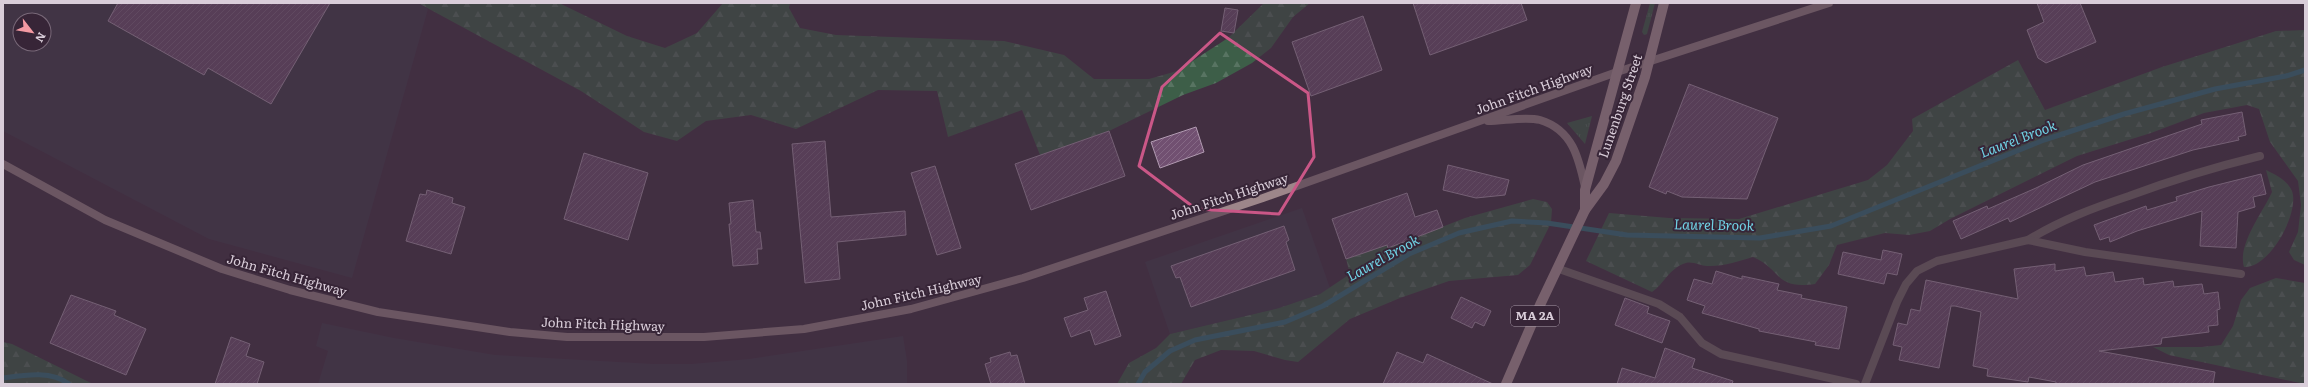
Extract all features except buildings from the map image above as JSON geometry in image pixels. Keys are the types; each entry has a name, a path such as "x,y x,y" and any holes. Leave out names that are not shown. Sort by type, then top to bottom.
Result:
{"main road":[{"name":"Lunenburg Street","path":"1585,210 1585,190 1636,3"},
{"name":"Lunenburg Street","path":"1506,384 1540,306 1559,269 1585,210 1604,184 1616,161 1650,62 1664,3"},
{"name":"John Fitch Highway","path":"3,164 105,220 184,254 222,269 355,307 510,332 575,337 697,337 829,326 911,309 973,293 1263,198 1617,72 1829,3"},
{"path":"1479,122 1529,119 1548,124 1562,133 1573,146 1579,158 1585,190"}],"street":[{"path":"1865,384 1897,302 1906,284 1917,271 1937,261 2028,240 2056,223 2200,170 2260,156"},
{"path":"2028,240 2085,252 2241,274"},
{"path":"1559,269 1659,304 1680,317 1702,343 1720,354 1856,384"}],"highlighted area":[{"path":"1220,33 1308,93 1314,157 1279,214 1196,209 1139,166 1162,87"}],"shaded area":[{"path":"3,3 418,3 428,9 352,278 209,239 3,131"},
{"path":"1302,208 1330,288 1320,294 1279,308 1170,334 1145,262"},
{"path":"322,323 394,338 495,355 654,364 691,364 749,359 903,336 907,361 907,384 318,384 328,351 316,346"}],"green space":[{"path":"418,3 559,3 627,36 665,48 697,33 723,3 790,3 789,8 800,28 836,35 1004,41 1064,55 1094,79 1149,79 1177,71 1228,38 1264,3 1310,3 1293,17 1271,48 1252,63 1216,83 1183,95 1109,131 1040,155 1022,110 948,137 937,91 878,90 796,129 751,115 706,121 677,141 644,132 581,91"},
{"path":"1650,3 1655,3 1647,34 1644,35 1642,32"},
{"path":"2305,30 2305,265 2294,260 2289,252 2298,232 2301,205 2298,181 2270,142 2259,109 2247,105 2204,113 2151,133 2077,156 1950,219 1930,231 1909,235 1885,233 1837,245 1829,265 1815,284 1792,284 1785,281 1769,267 1753,257 1719,266 1707,266 1691,263 1680,265 1675,268 1652,292 1586,261 1609,213 1669,218 1739,219 1868,180 1887,165 1913,131 1912,119 2018,60 2045,110 2162,67 2276,31"},
{"path":"1592,116 1585,144 1567,123"},
{"path":"1615,119 1609,147 1605,149 1611,121"},
{"path":"2266,170 2281,178 2290,187 2293,201 2291,212 2287,225 2272,250 2254,265 2244,267 2243,258 2247,239 2272,192"},
{"path":"1533,199 1547,202 1552,209 1551,223 1530,265 1518,275 1449,281 1400,298 1350,319 1298,362 1285,360 1254,351 1221,350 1195,360 1181,384 1117,384 1129,363 1156,348 1170,334 1279,308 1320,294 1350,274 1346,259 1387,245 1388,248 1465,218"},
{"path":"2276,278 2305,283 2305,384 2169,355 2153,347 2202,347 2221,345 2233,326 2241,300 2250,288"},
{"path":"3,342 12,344 93,384 3,384"}],"waterway":[{"name":"Laurel Brook","path":"1138,384 1145,372 1170,351 1195,340 1285,322 1323,306 1409,254 1459,233 1512,221 1547,223 1627,235 1760,238 1831,226 2044,140 2124,114 2215,89 2286,76 2305,70"},
{"name":"Laurel Brook","path":"3,378 28,375 46,375 69,384"}]}
